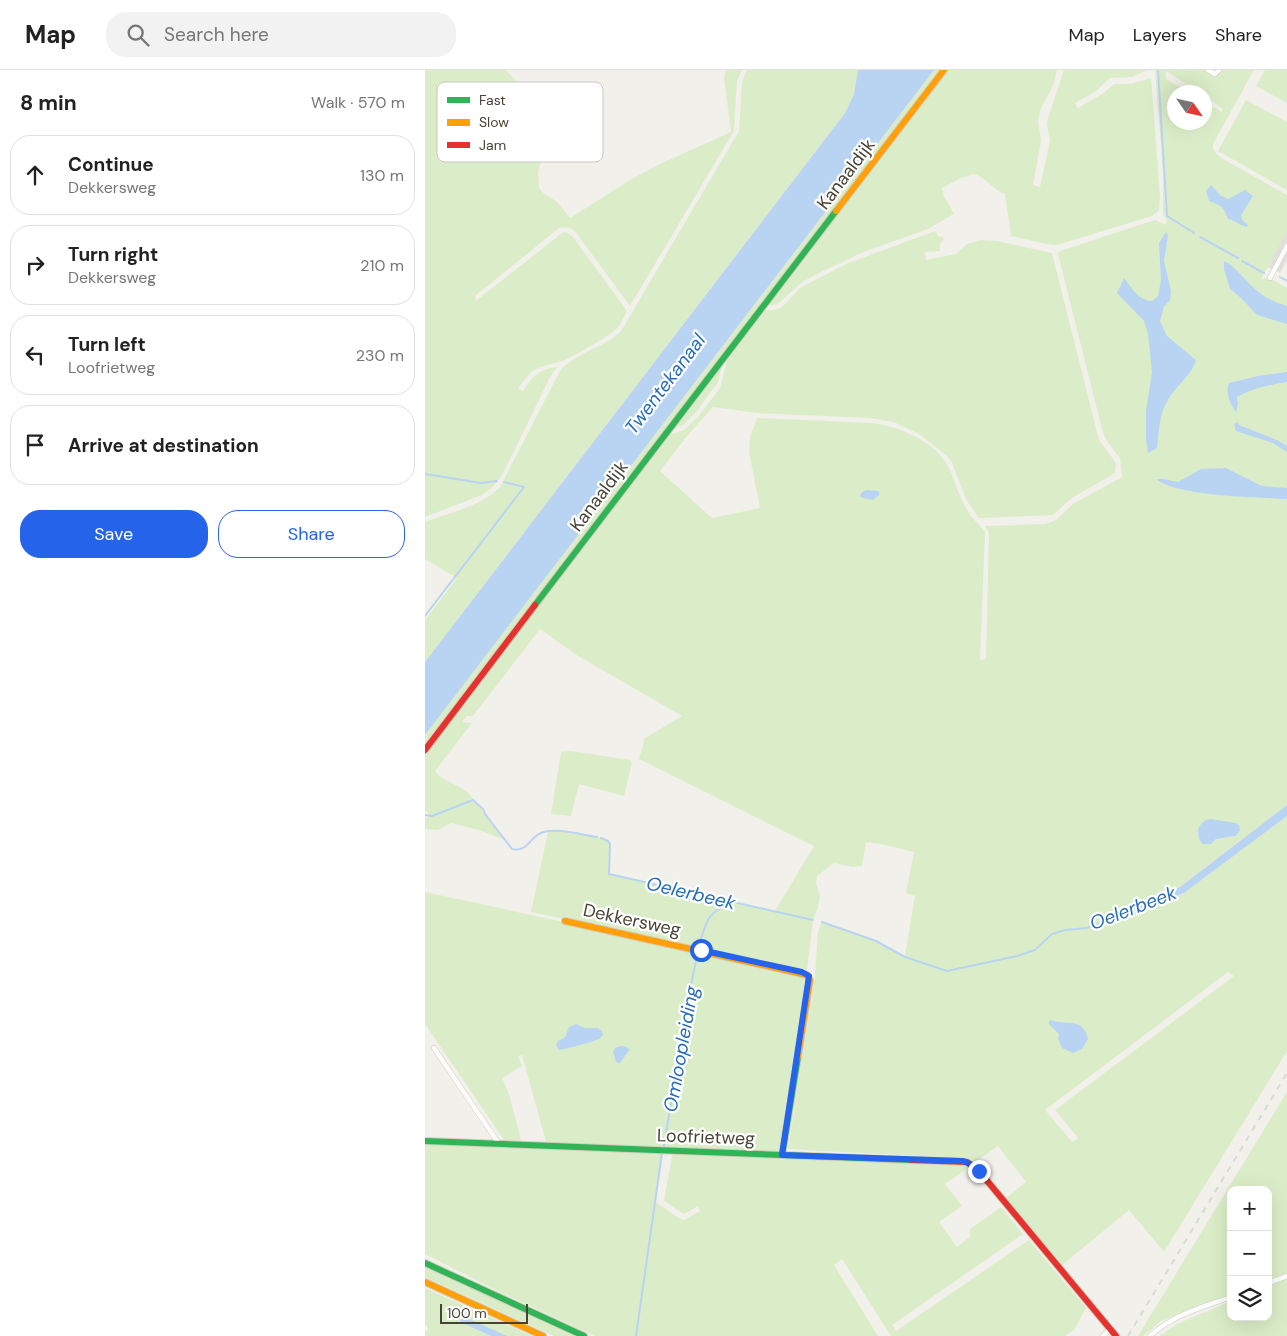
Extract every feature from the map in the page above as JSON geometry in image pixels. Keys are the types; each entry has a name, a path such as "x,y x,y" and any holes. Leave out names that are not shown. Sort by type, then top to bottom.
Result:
{"main road":[{"name":"Kanaaldijk","path":"425,750 944,70"},
{"name":"Dekkersweg","path":"565,921 807,974 809,980 782,1155"},
{"name":"Loofrietweg","path":"425,1141 953,1161 970,1164 979,1171 1116,1336"},
{"path":"425,1263 584,1336"},
{"path":"425,1282 543,1336"}],"street":[{"path":"1208,70 1215,74 1219,70"},
{"path":"1270,278 1287,246"},
{"path":"434,1048 499,1144"},
{"path":"1272,1282 1287,1276"},
{"path":"1151,1336 1173,1320 1227,1299"},
{"path":"1103,1336 1110,1329"}],"green space":[{"path":"425,70 506,70 517,82 437,82 437,162 541,162 538,172 539,187 542,192 557,202 570,218 630,180 658,165 731,132 724,77 726,70 742,70 737,80 734,131 630,306 577,234 567,227 559,228 475,296 476,301 565,232 573,237 627,311 619,326 611,333 562,361 536,369 523,381 518,389 523,391 537,374 557,367 550,377 504,472 495,485 482,495 425,517"},
{"path":"747,70 858,70 854,94 845,113 425,662 425,620 457,578 425,559 425,522 483,500 500,487 560,371 574,359 607,342 621,331 739,131 742,82"},
{"path":"934,70 941,70 425,744 425,735"},
{"path":"947,70 1057,70 1053,86 1041,108 1038,120 1041,141 1033,185 1040,187 1050,141 1047,125 1048,118 1064,70 1148,70 1131,77 1110,78 1095,92 1075,103 1078,108 1102,94 1114,84 1131,84 1151,78 1160,196 1159,210 1152,216 1057,245 1051,245 1011,236 1005,194 983,178 974,174 961,178 942,188 944,196 954,214 928,229 866,251 823,271 802,282 778,304 772,306 769,302"},
{"path":"1155,70 1204,70 1216,76 1221,70 1254,70 1213,144 1213,149 1223,159 1287,195 1287,233 1261,279 1270,278 1287,288 1287,805 1180,887 1110,917 1112,923 1184,893 1287,816 1287,1051 1164,1252 1129,1210 1061,1266 1005,1199 1026,1182 998,1146 975,1162 972,1159 788,1149 815,976 818,931 822,922 854,932 905,956 915,896 906,893 914,852 866,842 862,866 853,867 834,863 817,876 816,883 820,896 813,920 807,970 531,912 548,832 554,831 597,837 608,841 610,845 609,874 775,911 814,846 639,759 645,738 682,716 578,656 540,629 473,716 467,716 462,722 472,723 435,771 438,775 467,792 505,840 479,830 451,823 438,830 425,829 425,818 431,816 425,811 425,754 666,436 684,430 697,418 720,388 729,354 763,310 775,310 782,307 800,288 846,264 935,231 944,240 940,244 940,251 925,252 926,260 956,254 967,244 981,240 997,241 1052,253 1099,440 1116,463 1115,473 1072,498 1053,515 979,518 967,501 951,461 946,455 919,434 894,422 869,418 757,413 713,407 660,471 712,518 760,508 749,452 750,437 757,418 872,423 893,427 915,436 942,457 948,466 968,512 985,532 980,660 986,659 989,533 985,526 1045,524 1056,520 1073,504 1122,477 1120,458 1103,433 1058,254 1060,251 1155,220 1166,225 1167,221 1163,214 1163,172","holes":["1197,833 1236,836 1216,839 1211,844 1202,844","1228,972 1234,976 1055,1110 1078,1138 1072,1142 1045,1110"]},
{"path":"1265,70 1287,70 1287,103 1256,86"},
{"path":"1246,100 1287,122 1287,190 1218,151"},
{"path":"723,362 718,382 697,411 683,425 670,430"},
{"path":"571,751 630,760 632,763 624,796 579,784 571,816 551,814 561,752"},
{"path":"425,892 698,951 808,977 780,1152 546,1142 522,1055 518,1056 522,1066 502,1078 509,1094 521,1140 504,1140 425,1024","holes":["580,1026 591,1028 583,1043 559,1050 556,1045 566,1035"]},
{"path":"1287,1092 1287,1273 1272,1279 1272,1186 1230,1186"},
{"path":"425,1143 662,1153 656,1202 684,1220 700,1211 698,1206 684,1214 664,1201 672,1156 675,1154 968,1166 945,1184 962,1206 939,1222 957,1247 971,1236 969,1230 1001,1207 1023,1234 892,1325 896,1331 1029,1240 1086,1308 1074,1330 1065,1336 891,1336 842,1259 834,1265 878,1336 595,1336 504,1294 425,1254"},
{"path":"1227,1190 1227,1296 1161,1321 1143,1336 1138,1336"},
{"path":"425,1266 575,1336 554,1336 425,1277"},
{"path":"1287,1278 1287,1336 1159,1336 1177,1324 1227,1303 1227,1321 1272,1321 1272,1284"},
{"path":"425,1288 532,1336 507,1336 463,1317 461,1319 462,1323 491,1336 425,1336 425,1330 428,1331 425,1325"}],"shaded area":[{"path":"1287,231 1287,259 1280,273 1268,267"}],"water":[{"name":"Twentekanaal","path":"858,70 934,70 425,735 425,662 845,113 854,94"},
{"path":"1211,185 1221,196 1228,199 1245,190 1253,196 1241,215 1242,220 1248,225 1247,227 1228,219 1221,207 1209,201 1206,191"},
{"path":"1166,232 1168,235 1164,261 1171,291 1170,300 1164,307 1160,321 1167,336 1196,360 1188,375 1172,393 1166,404 1160,422 1157,448 1148,453 1146,411 1152,372 1148,334 1144,321 1117,293 1124,278 1136,293 1143,298 1152,301 1158,296 1161,280 1159,243"},
{"path":"1224,261 1232,266 1261,294 1287,306 1287,324 1257,315 1230,289 1224,269"},
{"path":"1287,372 1287,382 1255,389 1237,397 1238,404 1235,411 1228,394 1229,383"},
{"path":"1237,422 1239,425 1287,446 1287,452 1273,443 1236,431 1234,424"},
{"path":"1226,468 1262,486 1287,488 1287,499 1199,493 1167,485 1156,479 1178,482 1201,469"},
{"path":"866,490 879,491 879,495 873,500 860,497 861,493"},
{"path":"1287,805 1287,816 1184,893 1112,923 1110,917 1180,887"},
{"path":"1210,819 1236,823 1239,825 1240,830 1236,836 1216,839 1211,844 1202,844 1198,832 1202,823"},
{"path":"1050,1020 1078,1024 1082,1027 1088,1039 1082,1049 1073,1053 1062,1048 1058,1039 1059,1034 1048,1023"},
{"path":"576,1024 585,1028 598,1028 602,1031 603,1035 594,1041 559,1050 556,1045 558,1041 565,1037 569,1027"},
{"path":"620,1046 630,1049 620,1063 616,1062 613,1052 615,1048"},
{"path":"463,1317 507,1336 491,1336 462,1323 460,1321"}],"waterway":[{"path":"1158,70 1167,216 1194,233"},
{"path":"1200,237 1238,258"},
{"path":"1242,261 1264,273"},
{"path":"1280,277 1287,281"},
{"path":"425,474 481,483 497,481"},
{"path":"425,616 524,487 504,482"},
{"name":"Oelerbeek","path":"425,815 432,816 473,800 483,809 512,849 517,850 525,847 537,835 547,831 561,831 597,837"},
{"name":"Oelerbeek","path":"601,838 610,844 609,874 813,920"},
{"name":"Omloopleiding","path":"698,948 712,914 734,903"},
{"name":"Oelerbeek","path":"822,922 876,941 905,957 947,971 1017,956 1035,950 1052,934 1065,930 1087,928 1112,919"},
{"name":"Omloopleiding","path":"664,1146 687,1005 698,951"},
{"name":"Omloopleiding","path":"636,1336 662,1153"}],"railway":[{"path":"1128,1336 1287,1073"}],"traffic: fast":[{"path":"535,605 836,211"},
{"path":"782,1155 798,1057"},
{"path":"425,1141 911,1160"},
{"path":"425,1263 584,1336"}],"traffic: slow":[{"path":"836,211 944,70"},
{"path":"565,921 807,975 810,980 798,1057"},
{"path":"425,1282 543,1336"}],"traffic: jam":[{"path":"425,750 535,605"},
{"path":"911,1160 967,1162 979,1171 1116,1336"}],"route":[{"path":"701,950 802,972 809,976 782,1155 963,1161 979,1171"}]}
